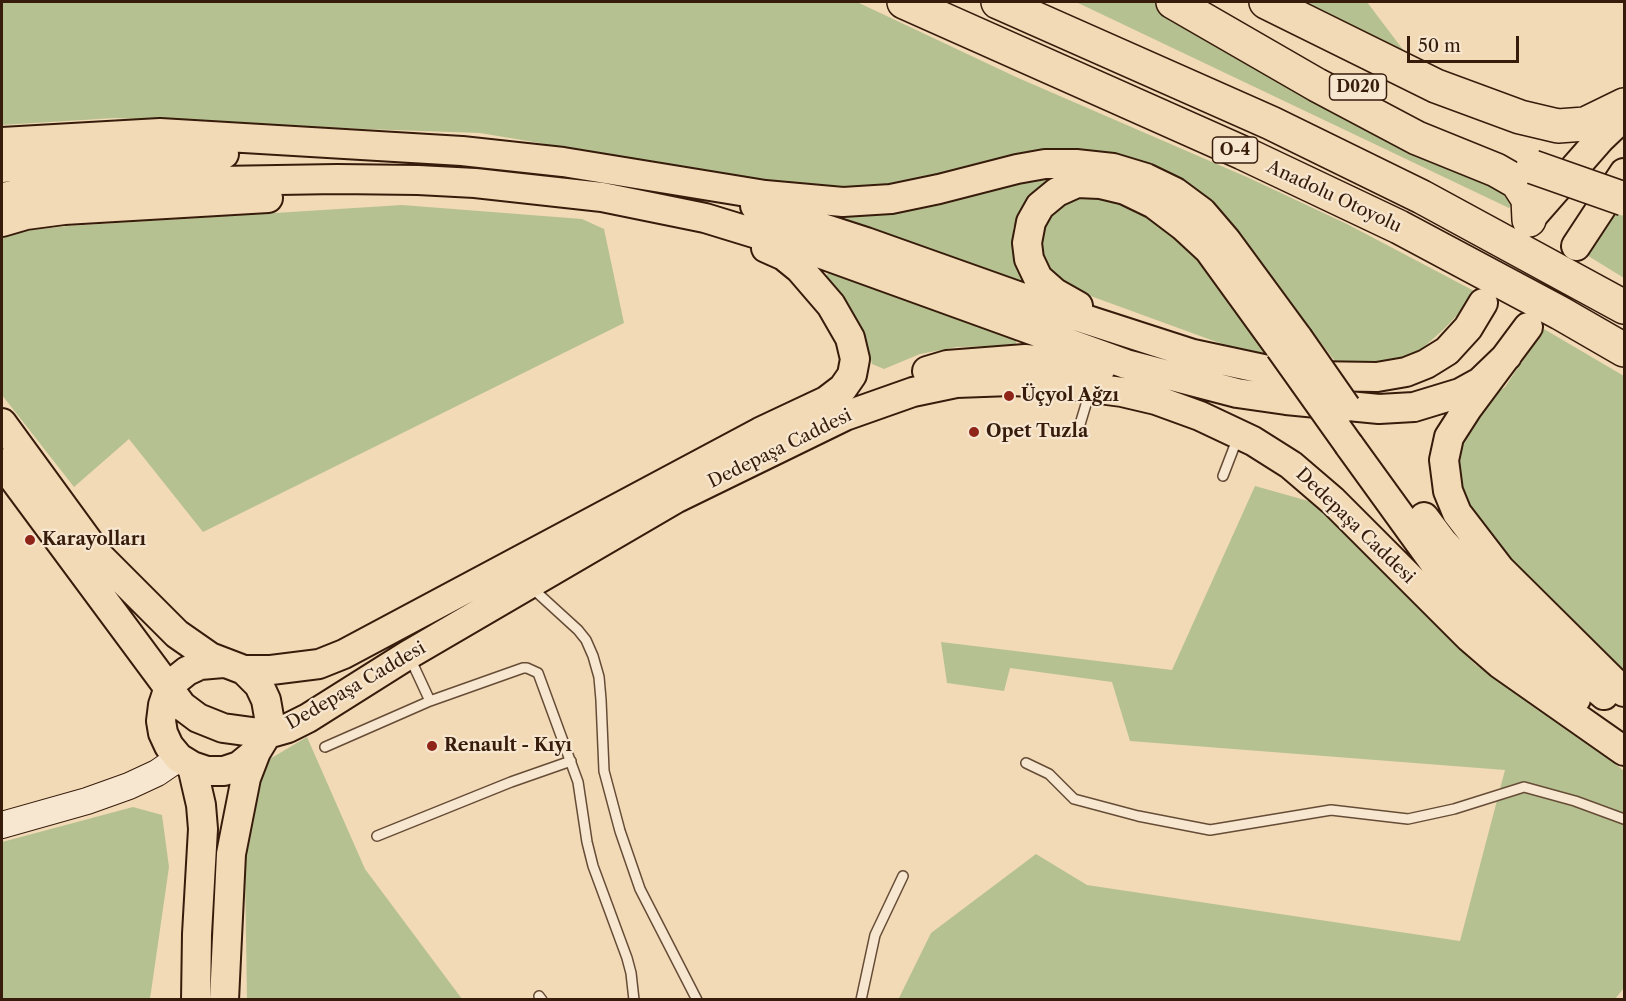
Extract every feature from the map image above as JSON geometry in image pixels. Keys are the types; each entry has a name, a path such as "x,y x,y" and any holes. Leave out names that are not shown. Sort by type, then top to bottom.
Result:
{"highway":[{"name":"Anadolu Otoyolu","path":"904,2 1243,153 1399,227 1560,313 1624,351"},
{"name":"Anadolu Otoyolu","path":"998,2 1270,123 1402,187 1624,307"},
{"path":"1173,2 1317,85 1417,138 1496,170 1517,182 1528,200 1529,220"},
{"name":"D020","path":"1186,2 1444,130 1540,157 1624,174"},
{"name":"D020","path":"1239,2 1422,99 1624,199"},
{"path":"1266,2 1436,86 1520,117 1558,126 1585,124 1624,105"}],"main road":[{"path":"1529,220 1600,139 1624,116"},
{"path":"5,174 100,156 462,151 563,162 765,195 843,202 891,199 1045,164 1077,164 1113,168 1146,178 1175,192 1202,212 1226,240 1289,343 1357,439 1438,568 1484,619 1624,742"},
{"path":"563,162 703,192 777,212 1193,354 1263,369 1312,376 1377,377 1406,372 1426,364 1447,351 1468,328 1483,303"},
{"path":"5,174 100,183 418,180 538,189 602,197 705,218 816,252 1126,364 1237,393"},
{"path":"1576,246 1624,174"},
{"path":"1193,354 1077,306 1055,293 1038,278 1029,260 1027,243 1032,222 1041,206 1057,192 1077,183 1100,184 1125,190 1154,204 1184,226 1209,250 1289,343"},
{"path":"2,222 26,215 64,210 356,192 446,188 538,189"},
{"name":"Dedepaşa Caddesi","path":"2,423 99,556 177,634 197,649 234,666 271,670 319,663 344,654 760,432 826,401 843,388 852,375 855,359 850,338 831,305 800,269 784,256 762,246 666,210"},
{"path":"1528,327 1449,437 1444,460 1448,491 1457,513 1500,569 1624,692"},
{"path":"772,452 880,389 913,374 947,365 1025,359 1066,363 1237,393 1379,409 1414,407 1460,393 1480,382 1507,356"},
{"name":"Dedepaşa Caddesi","path":"2,463 182,706 198,718 261,743 308,718 408,655 677,498 845,416 913,392 956,383 1011,381 1091,387 1122,392 1156,400 1200,416 1239,434 1291,465 1333,501 1470,638 1500,664 1624,751"},
{"path":"1357,439 1442,541 1506,611 1590,685 1624,710"},
{"path":"224,999 231,854 246,778 261,743 269,717 266,700 258,685 234,666 200,665 187,671 168,690 161,721 163,732 169,746 185,762 207,771 224,771 240,766 261,743"},
{"path":"185,762 201,805 203,829 196,999"}],"street":[{"path":"2,825 87,801 185,762"}],"lane":[{"path":"1077,431 1091,387"},
{"path":"1223,476 1239,434"},
{"path":"528,585 578,630 586,640 593,656 600,688 604,771 620,831 640,889 697,999"},
{"path":"408,655 430,701"},
{"path":"325,747 430,701 523,668 538,673 578,782 593,866 632,973 634,999"},
{"path":"377,836 571,761"},
{"path":"1026,763 1049,774 1074,799 1138,816 1210,830 1331,810 1408,819 1454,809 1524,787 1575,801 1624,819"},
{"path":"861,999 875,935 903,876"}],"green space":[{"path":"2,2 857,2 1016,77 1249,178 1347,224 1478,293 1444,329 1415,355 1379,367 1338,365 1234,230 1158,170 825,191 480,133 115,118 2,125"},
{"path":"1076,2 1155,2 1516,198 1509,208"},
{"path":"1294,2 1367,2 1410,59"},
{"path":"1068,172 1041,189 1025,203 1013,228 1013,256 1024,280 1022,286 825,216 974,192"},
{"path":"1082,196 1104,197 1133,208 1161,223 1197,254 1266,356 1255,356 1055,283 1035,256 1044,217 1062,201"},
{"path":"402,205 582,219 604,229 624,323 203,532 129,439 74,487 2,395 2,239 13,232 68,226"},
{"path":"1616,208 1624,211 1624,278 1585,254"},
{"path":"829,271 1018,335 1015,346 957,347 920,354 884,369 872,364 869,350 853,316 826,276"},
{"path":"1544,329 1624,376 1624,671 1491,541 1461,507 1453,445 1484,402 1505,387"},
{"path":"1255,486 1312,502 1476,665 1590,744 1624,771 1624,988 1615,999 898,1000 931,933 1036,854 1087,885 1460,941 1505,770 1130,741 1112,682 1010,668 1004,691 947,683 941,642 1172,670"},
{"path":"307,737 365,869 462,999 468,999 247,1000 245,873 250,809 268,760"},
{"path":"133,807 162,815 169,867 150,999 2,999 2,842"}],"place":[{"name":"Üçyol Ağzı","path":"1009,396"},
{"name":"Opet Tuzla","path":"974,432"},
{"name":"Karayolları","path":"30,540"},
{"name":"Renault - Kıyı","path":"432,746"}]}
